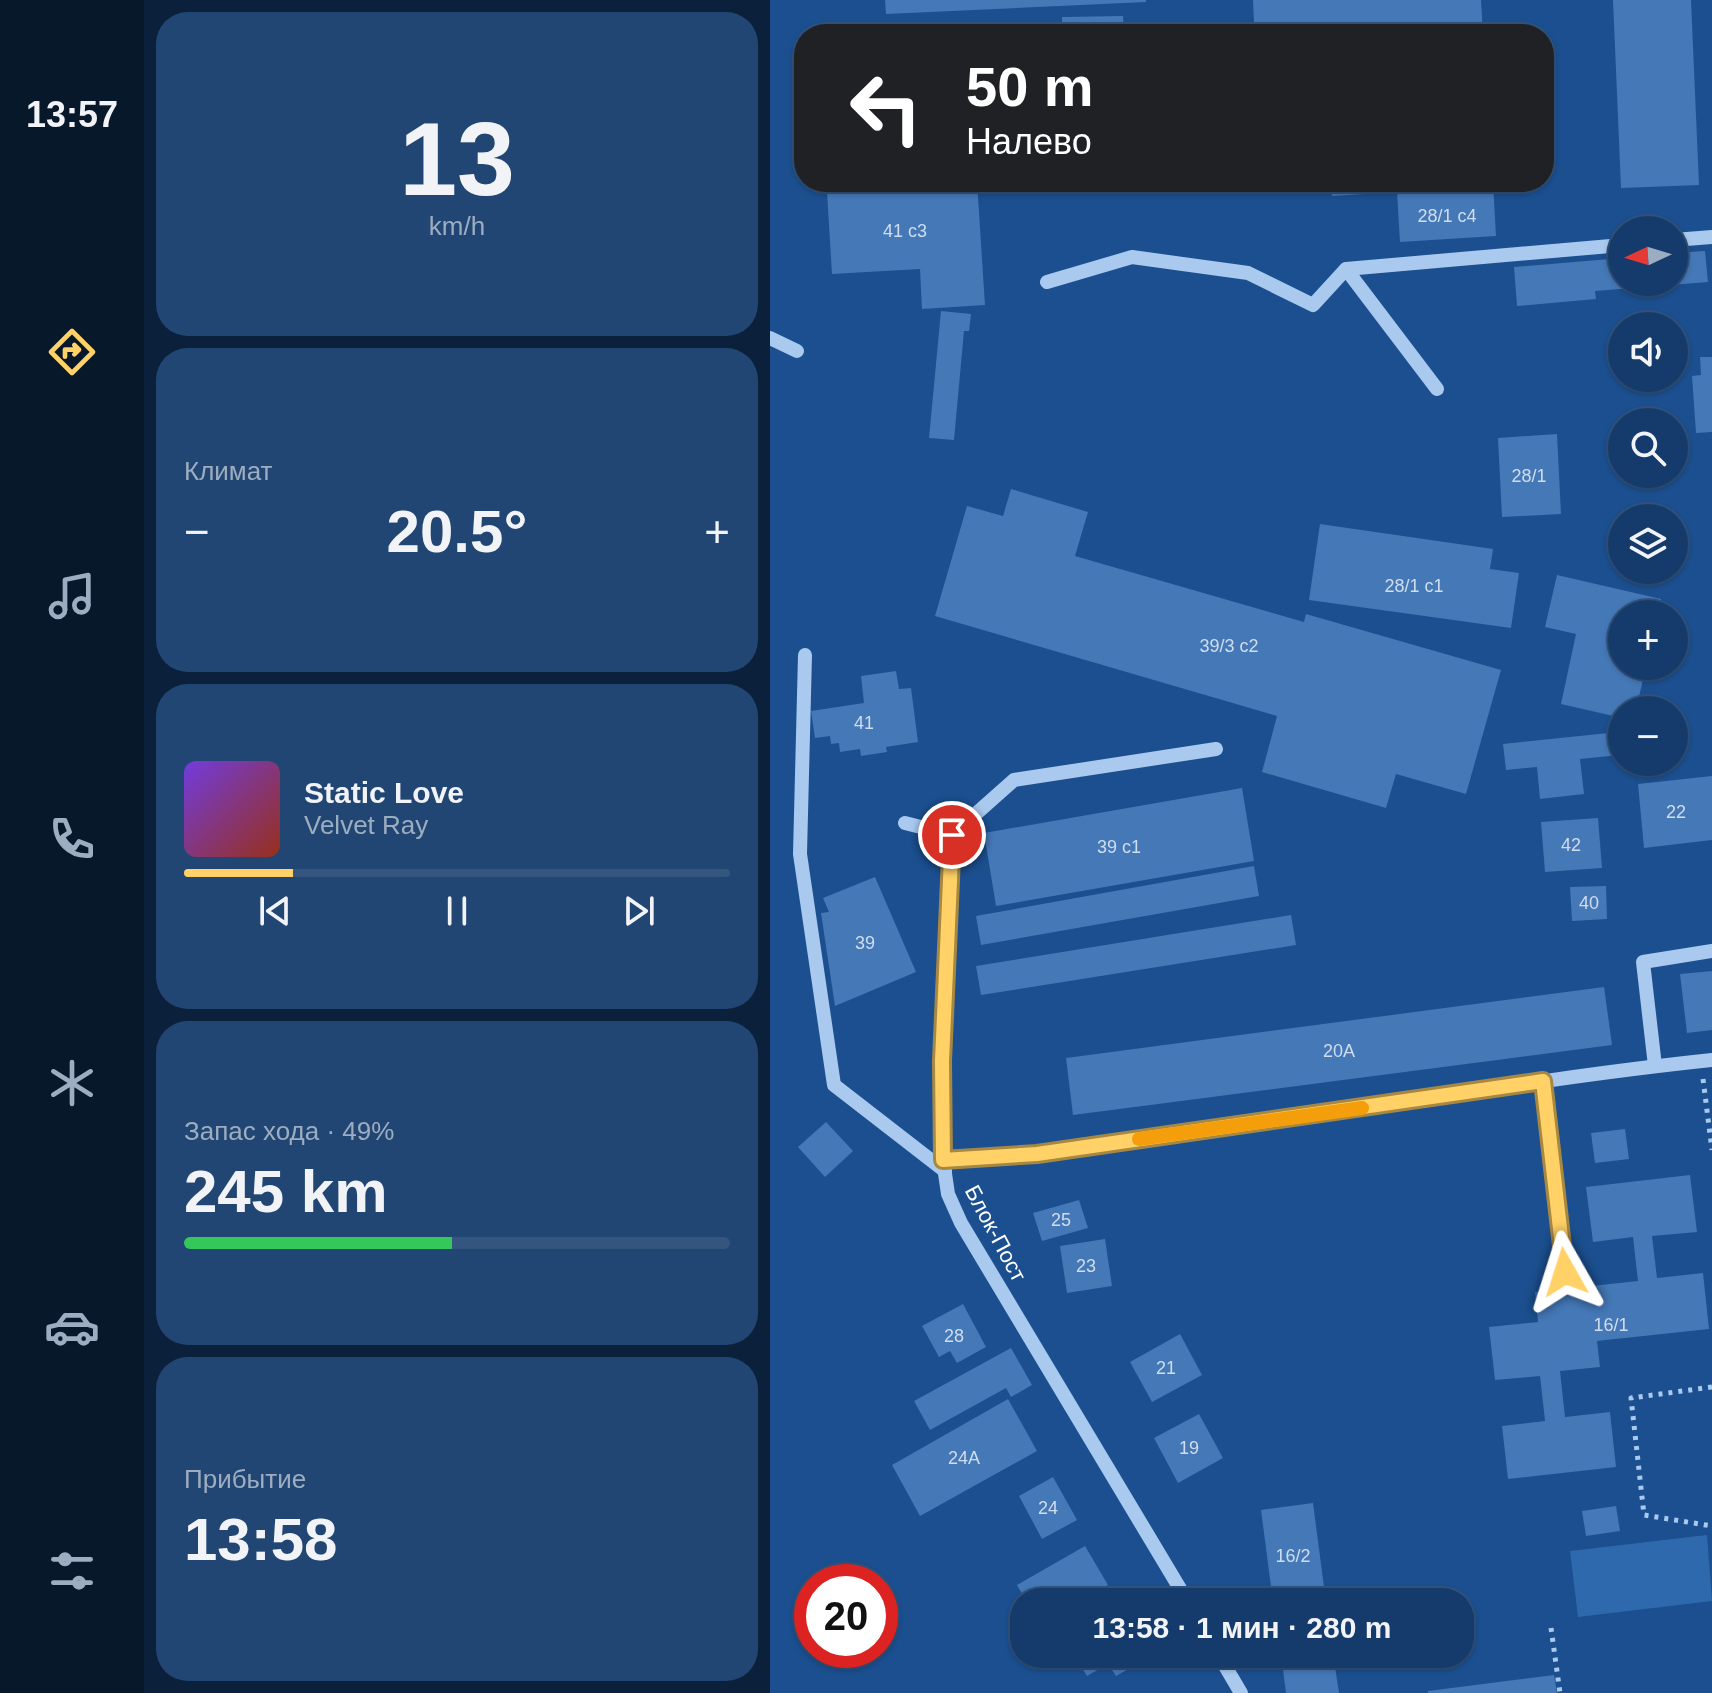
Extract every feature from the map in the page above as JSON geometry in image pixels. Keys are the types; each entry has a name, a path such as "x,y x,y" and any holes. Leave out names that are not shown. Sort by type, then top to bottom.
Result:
{"street":[{"path":"1688,239 1712,237"},
{"path":"1047,282 1132,257 1248,273 1313,305 1346,269 1608,246"},
{"path":"1346,269 1437,389"},
{"path":"770,338 797,351"},
{"path":"805,655 800,854 834,1085 944,1165 1706,1061"},
{"path":"905,823 952,835 1014,780 1216,749"},
{"name":"Блок-Пост","path":"952,835 942,1061 944,1165 948,1194 961,1223 1180,1588"},
{"path":"1655,1066 1643,962 1712,951"},
{"path":"1543,1081 1565,1272"},
{"path":"1226,1668 1241,1693"}],"path":[{"path":"1706,1061 1712,1150"},
{"path":"1712,1387 1631,1398 1644,1515 1712,1526"},
{"path":"1551,1628 1560,1693"}],"shaded area":[{"path":"1707,1535 1712,1601 1578,1617 1570,1551"}],"building":[{"path":"885,0 1146,0 1146,2 886,14"},
{"path":"1253,0 1481,0 1482,24 1238,24 1254,23"},
{"path":"1613,0 1691,0 1699,185 1621,188"},
{"path":"1123,16 1123,24 1062,24 1062,17"},
{"path":"827,192 978,192 985,305 922,309 920,269 832,274"},
{"path":"1332,192 1397,192 1332,196"},
{"path":"1397,192 1494,192 1496,236 1400,242"},
{"path":"1705,251 1708,282 1688,284 1688,252"},
{"path":"1608,259 1608,290 1595,291 1596,299 1517,306 1514,267"},
{"path":"941,311 971,314 969,331 964,331 954,440 929,438"},
{"path":"1700,357 1712,357 1712,432 1696,433 1692,376 1701,375"},
{"path":"1557,434 1561,514 1502,517 1498,438"},
{"path":"1011,489 1088,512 1075,556 1304,622 1306,614 1501,670 1466,794 1396,774 1386,808 1262,772 1277,716 935,616 967,506 1003,516"},
{"path":"1320,524 1493,549 1490,569 1519,573 1511,628 1309,600"},
{"path":"1557,575 1661,599 1608,600 1608,680 1643,680 1639,696 1608,696 1608,715 1561,704 1576,634 1545,627"},
{"path":"896,671 899,689 911,688 918,742 886,747 887,752 861,756 860,749 840,752 839,743 831,744 830,736 815,738 811,711 864,703 861,676"},
{"path":"1608,733 1608,756 1580,759 1584,794 1540,799 1537,767 1506,770 1503,744"},
{"path":"1712,776 1712,840 1644,848 1638,784"},
{"path":"1242,788 1254,861 996,906 984,833"},
{"path":"1598,818 1602,868 1545,872 1541,822"},
{"path":"1254,866 1259,896 981,945 976,916"},
{"path":"875,877 916,972 835,1006 821,913 829,912 823,898"},
{"path":"1606,886 1607,919 1572,921 1570,887"},
{"path":"1291,915 1296,945 981,995 976,966"},
{"path":"1712,971 1712,1030 1687,1033 1680,974"},
{"path":"1604,987 1612,1045 1073,1115 1066,1058"},
{"path":"826,1122 853,1151 825,1177 798,1147"},
{"path":"1625,1129 1629,1159 1595,1163 1591,1133"},
{"path":"1690,1175 1697,1232 1652,1236 1657,1278 1703,1273 1709,1329 1597,1341 1600,1367 1560,1371 1565,1417 1610,1412 1616,1467 1508,1479 1502,1426 1545,1421 1540,1376 1495,1380 1489,1327 1538,1322 1535,1292 1638,1281 1633,1237 1593,1242 1586,1187"},
{"path":"1079,1200 1088,1228 1042,1241 1033,1213"},
{"path":"1105,1239 1112,1286 1067,1293 1060,1246"},
{"path":"963,1304 986,1347 957,1363 950,1351 939,1357 922,1326"},
{"path":"1180,1334 1202,1375 1152,1402 1130,1362"},
{"path":"1011,1348 1032,1385 1011,1397 1006,1388 930,1430 914,1401"},
{"path":"1008,1399 1037,1451 920,1516 892,1465"},
{"path":"1199,1414 1223,1458 1178,1483 1154,1438"},
{"path":"1053,1477 1077,1520 1042,1539 1019,1496"},
{"path":"1313,1503 1324,1588 1271,1588 1261,1510"},
{"path":"1616,1506 1620,1531 1586,1536 1582,1511"},
{"path":"1085,1546 1108,1585 1103,1588 1019,1588 1017,1585"},
{"path":"1082,1668 1101,1668 1087,1676"},
{"path":"1111,1668 1130,1668 1116,1676"},
{"path":"1283,1668 1335,1668 1339,1693 1286,1693"},
{"path":"1554,1675 1557,1693 1428,1693 1428,1691"}],"slow traffic":[{"path":"1139,1139 1362,1108"}],"route":[{"path":"952,835 942,1061 943,1160 1037,1154 1543,1081 1565,1272"}]}
